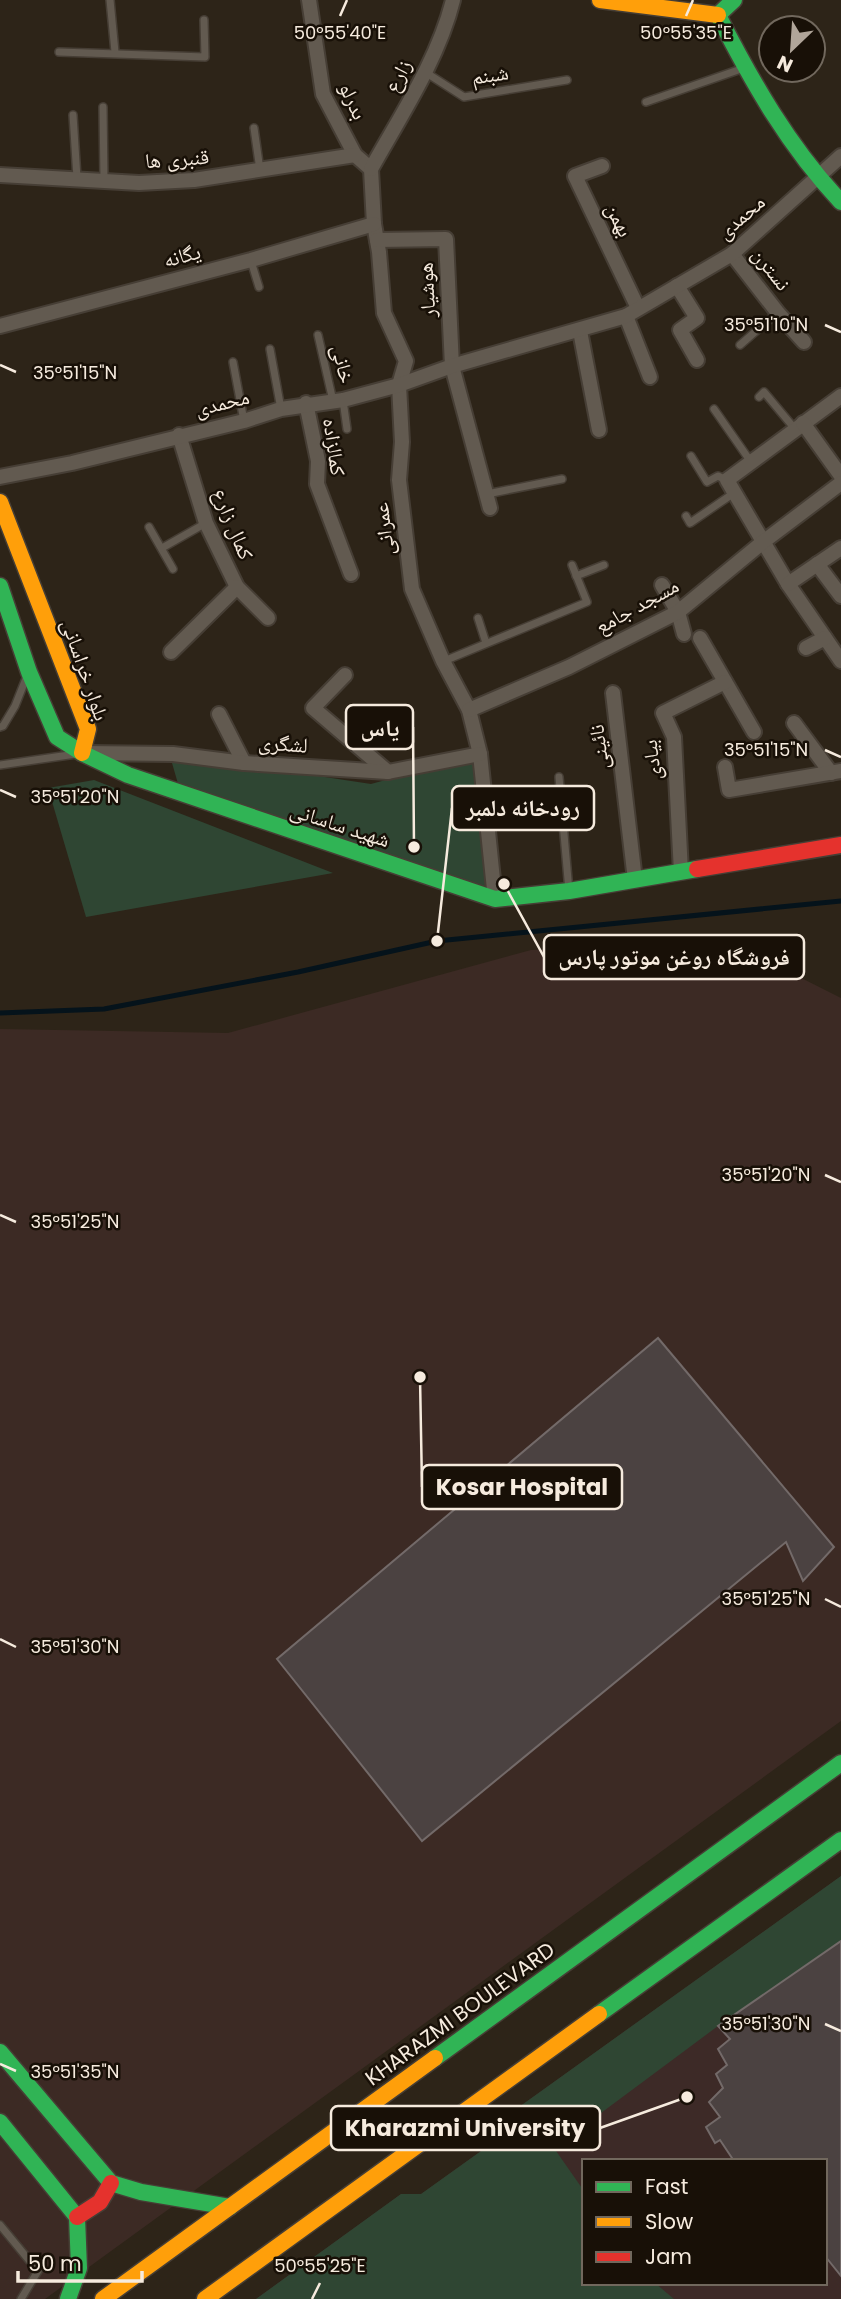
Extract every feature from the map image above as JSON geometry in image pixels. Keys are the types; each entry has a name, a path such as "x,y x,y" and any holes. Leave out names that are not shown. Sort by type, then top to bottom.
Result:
{"main road":[{"path":"600,0 670,5 718,15"},
{"path":"718,15 734,0"},
{"path":"718,15 745,68 817,178 841,202"},
{"name":"بلوار خراسانی","path":"0,502 88,729 82,753 57,737 29,672 0,586"},
{"name":"شهید ساسانی","path":"82,753 128,775 181,794 495,899 569,891 841,845"},
{"name":"KHARAZMI BOULEVARD","path":"103,2299 841,1763"},
{"path":"205,2299 841,1840"},
{"path":"0,2052 111,2183 141,2192 230,2207"},
{"path":"0,2122 77,2217 79,2268 68,2299"},
{"path":"77,2217 100,2203 111,2183"}],"street":[{"name":"بدرلو","path":"309,0 323,94 355,155 371,169"},
{"name":"زارع","path":"371,169 425,72 447,25 453,0"},
{"name":"قنبری ها","path":"0,175 139,183 194,180 355,155"},
{"name":"محمدی","path":"0,477 72,463 306,403 338,400 399,385 452,366 580,331 632,312 732,254 841,156"},
{"name":"بهمن","path":"601,166 575,176 632,312"},
{"path":"371,169 384,313 406,361 399,385"},
{"name":"یگانه","path":"0,326 251,260 374,224"},
{"name":"هوشیار","path":"377,240 446,239 452,366"},
{"name":"نسترن","path":"732,254 804,342"},
{"path":"677,286 697,318 680,330 697,360"},
{"path":"632,312 650,377"},
{"path":"580,331 599,430"},
{"path":"452,366 488,501"},
{"name":"عمرانی","path":"399,385 402,442 399,480 412,589 443,661 469,710 480,754 495,899"},
{"path":"841,396 751,462 731,486 788,584 841,661"},
{"name":"کمالزاده","path":"306,403 318,461 317,484 351,574"},
{"path":"799,426 841,476"},
{"name":"کمال زارع","path":"178,435 206,523 237,587 268,618"},
{"name":"مسجد جامع","path":"469,710 569,667 678,612 763,542 841,483"},
{"path":"788,584 841,548"},
{"path":"817,564 841,596"},
{"path":"662,585 678,612 684,634"},
{"path":"171,652 237,587"},
{"path":"700,638 754,732"},
{"path":"806,648 825,638"},
{"path":"345,675 313,708 388,772"},
{"name":"بیادی","path":"681,872 674,737 663,713 725,682"},
{"name":"نائینی","path":"613,693 635,880"},
{"path":"219,714 244,763"},
{"path":"794,723 836,772"},
{"name":"لشگری","path":"82,753 173,754 244,763 388,772 480,754"},
{"path":"725,767 729,790 836,772"}],"lane":[{"path":"110,0 115,52"},
{"path":"59,52 205,57 204,20"},
{"path":"646,102 745,68"},
{"name":"شبنم","path":"425,72 464,97 567,80"},
{"path":"103,107 104,180"},
{"path":"74,115 78,178"},
{"path":"254,128 260,171"},
{"path":"251,260 259,287"},
{"path":"740,345 778,313"},
{"name":"خانی","path":"318,335 347,429"},
{"path":"270,349 281,409"},
{"path":"233,362 244,421"},
{"path":"759,397 764,392 799,426"},
{"path":"714,409 751,462"},
{"path":"686,516 690,523 731,486 718,476 707,482 691,456"},
{"path":"488,501 562,480"},
{"path":"162,548 206,523"},
{"path":"149,527 173,569"},
{"path":"443,661 587,602 572,565"},
{"path":"576,576 604,565"},
{"path":"478,618 486,643"},
{"path":"0,727 4,726 15,706 29,672"},
{"path":"0,765 82,753"},
{"path":"559,777 569,891"},
{"path":"0,2225 38,2271 21,2299"}],"shaded area":[{"path":"730,942 841,998 841,1721 45,2299 0,2299 0,1029 228,1033 531,950"},
{"path":"841,1876 841,2299 256,2299 401,2194 421,2194 509,2131 519,2107"}],"green space":[{"path":"173,754 371,784 480,754 495,899 181,794 172,763"},
{"path":"94,780 333,873 86,917 48,788"},
{"path":"841,1876 841,1941 718,2026 554,2148 582,2188 582,2285 657,2285 674,2299 256,2299 401,2194 421,2194 509,2131 519,2107"}],"building":[{"path":"658,1338 834,1547 803,1581 786,1542 422,1841 277,1659"},
{"path":"841,1941 841,2276 827,2258 827,2159 733,2159 720,2140 715,2143 706,2127 720,2117 709,2102 723,2088 716,2074 727,2065 718,2049 730,2039 718,2026"}],"waterway":[{"path":"0,1013 104,1009 298,972 437,941 841,901"}],"traffic: fast":[{"path":"718,15 734,0"},
{"path":"718,15 744,65 788,136 841,202"},
{"path":"0,586 29,672 57,737 82,753 128,775 495,899 569,891 697,869"},
{"path":"435,2058 841,1763"},
{"path":"599,2014 841,1840"},
{"path":"0,2052 111,2183 141,2192 230,2207"},
{"path":"0,2122 77,2217 79,2268 68,2299"}],"traffic: slow":[{"path":"600,0 718,15"},
{"path":"0,502 88,729 82,753"},
{"path":"205,2299 599,2014"},
{"path":"103,2299 435,2058"}],"traffic: jam":[{"path":"697,869 841,845"},
{"path":"77,2217 100,2202 111,2183"}],"place":[{"name":"یاس","path":"414,847"},
{"name":"فروشگاه روغن موتور پارس","path":"504,884"},
{"name":"رودخانه دلمبر","path":"437,941"},
{"name":"Kosar Hospital","path":"420,1377"},
{"name":"Kharazmi University","path":"687,2097"}]}
